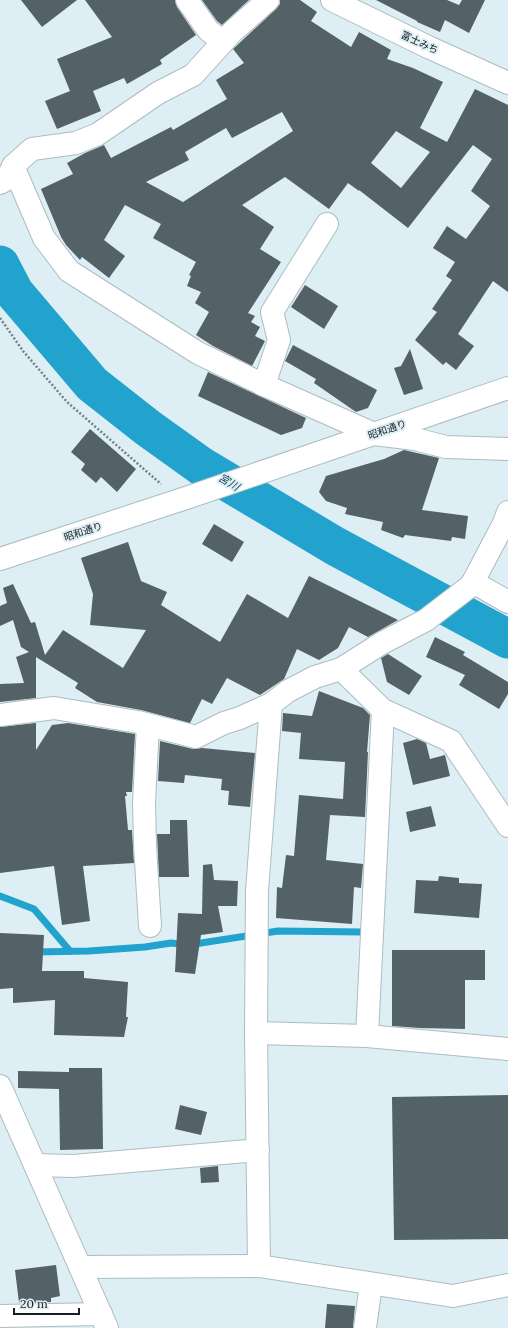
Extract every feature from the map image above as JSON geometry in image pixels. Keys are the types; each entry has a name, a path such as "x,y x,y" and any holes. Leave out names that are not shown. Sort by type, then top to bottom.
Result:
{"main road":[{"path":"187,0 208,30 223,42"},
{"path":"268,0 223,42 193,75 158,93 98,134 76,143 32,149 7,176 44,238 69,271 198,352 264,385 374,434 415,439 446,447 508,449"},
{"name":"富士みち","path":"332,0 428,47 508,82"},
{"path":"264,385 279,340 272,312 327,224"},
{"name":"昭和通り","path":"0,559 508,388"},
{"path":"0,715 54,708 148,725 196,737 224,723 240,718 271,704 288,691 315,677 341,669 382,643 426,620 471,585 504,523 508,512"},
{"path":"471,585 508,602"},
{"path":"341,669 383,710 451,741 508,826"},
{"path":"259,1266 256,1033 257,891 271,704"},
{"path":"367,1036 383,710"},
{"path":"148,725 144,803 150,926"},
{"path":"256,1033 367,1036 508,1049"},
{"path":"0,1086 104,1321 0,1316"},
{"path":"35,1165 73,1166 258,1150"},
{"path":"80,1267 259,1266 453,1296 508,1285"},
{"path":"365,1328 371,1284"}],"path":[{"path":"0,318 23,351 67,402 156,478 183,498"}],"building":[{"path":"21,0 77,0 42,27"},
{"path":"85,0 175,0 177,7 196,35 160,60 162,64 127,84 124,78 93,91 101,111 57,129 45,101 70,91 57,59 112,37"},
{"path":"202,0 249,0 222,25 217,21"},
{"path":"280,0 300,0 317,12 311,21 351,47 359,32 391,50 387,59 413,68 443,82 420,128 447,142 475,89 508,105 508,292 493,281 458,334 474,346 456,370 446,362 443,365 415,340 437,312 432,309 452,280 446,276 455,262 433,248 447,226 466,239 490,206 471,191 492,159 473,145 408,228 348,183 329,209 285,177 242,205 274,227 260,249 281,262 248,313 255,316 251,322 260,327 255,336 265,341 252,366 213,346 196,335 209,312 195,303 201,292 187,286 191,276 189,275 196,262 153,238 161,224 125,205 104,240 125,256 109,278 82,257 80,260 66,245 61,237 41,189 73,174 67,163 85,153 104,145 111,158 171,127 173,130 227,99 216,80 244,63 233,49 280,4","holes":["282,112 293,131 183,202 146,182 189,160 185,152 226,128 232,138","396,131 430,152 401,188 371,163"]},
{"path":"376,0 447,0 459,5 462,0 485,0 469,33 445,20 440,32 417,22"},
{"path":"305,285 338,306 324,329 291,307"},
{"path":"293,345 377,390 368,408 356,412 314,383 316,379 285,361"},
{"path":"410,349 423,389 404,395 394,368 401,366"},
{"path":"208,372 306,418 302,428 281,435 198,396"},
{"path":"90,429 136,469 117,492 101,477 96,483 81,470 85,464 71,452"},
{"path":"404,450 439,458 422,510 468,516 465,539 452,537 451,541 405,535 403,538 381,530 383,522 345,514 347,508 326,501 319,492 326,476 384,459"},
{"path":"214,524 244,542 232,562 202,544"},
{"path":"128,542 141,581 167,592 161,605 220,642 247,594 288,618 309,576 398,620 368,637 349,627 338,648 319,660 297,649 284,679 260,695 227,678 212,704 202,699 190,723 141,710 97,702 75,688 78,683 36,657 36,698 0,702 0,684 24,683 16,657 29,652 21,647 13,620 0,626 0,606 7,603 3,588 13,584 31,623 35,622 45,655 63,630 123,668 146,630 90,625 93,594 81,558"},
{"path":"435,637 465,652 463,655 508,682 508,694 499,709 459,685 465,675 426,657"},
{"path":"388,654 422,676 409,695 387,682 381,658"},
{"path":"319,691 363,708 370,715 365,817 330,815 326,860 363,864 361,888 354,887 352,924 276,918 277,887 282,888 286,855 294,856 299,795 343,799 345,762 299,759 301,733 282,731 283,713 312,716"},
{"path":"36,723 36,750 52,725 68,723 135,734 132,792 126,792 127,796 125,796 128,830 132,830 134,863 83,866 90,921 62,925 54,866 0,873 0,727"},
{"path":"417,739 426,743 430,759 445,755 450,776 413,785 403,743"},
{"path":"160,741 193,749 202,748 255,753 250,807 228,805 229,791 221,790 222,779 185,775 184,783 158,781"},
{"path":"431,806 436,826 410,832 406,812"},
{"path":"170,820 187,820 189,877 159,877 157,834 170,834"},
{"path":"212,864 214,880 238,881 237,906 218,906 223,932 201,935 195,974 175,972 178,913 202,914 203,865"},
{"path":"439,876 459,878 459,883 482,884 479,918 414,913 416,880 438,881"},
{"path":"0,933 44,935 42,971 84,971 84,978 128,982 126,1017 128,1017 124,1037 54,1035 55,1000 13,1003 13,988 0,989"},
{"path":"392,950 485,950 485,980 465,980 465,1029 392,1026"},
{"path":"69,1068 102,1068 103,1149 60,1150 59,1089 18,1088 18,1071 69,1072"},
{"path":"508,1095 508,1239 394,1240 392,1097"},
{"path":"180,1105 207,1112 201,1135 175,1129"},
{"path":"218,1166 219,1182 201,1183 200,1168"},
{"path":"56,1265 60,1296 51,1298 51,1302 19,1303 15,1270"},
{"path":"327,1304 355,1306 353,1328 325,1328"}],"waterway":[{"name":"宮川","path":"0,265 14,292 92,384 148,428 201,466 335,546 508,639"},
{"path":"0,896 34,909 70,951"},
{"path":"35,952 89,951 145,947 171,943 188,945 278,931 363,932"}]}
